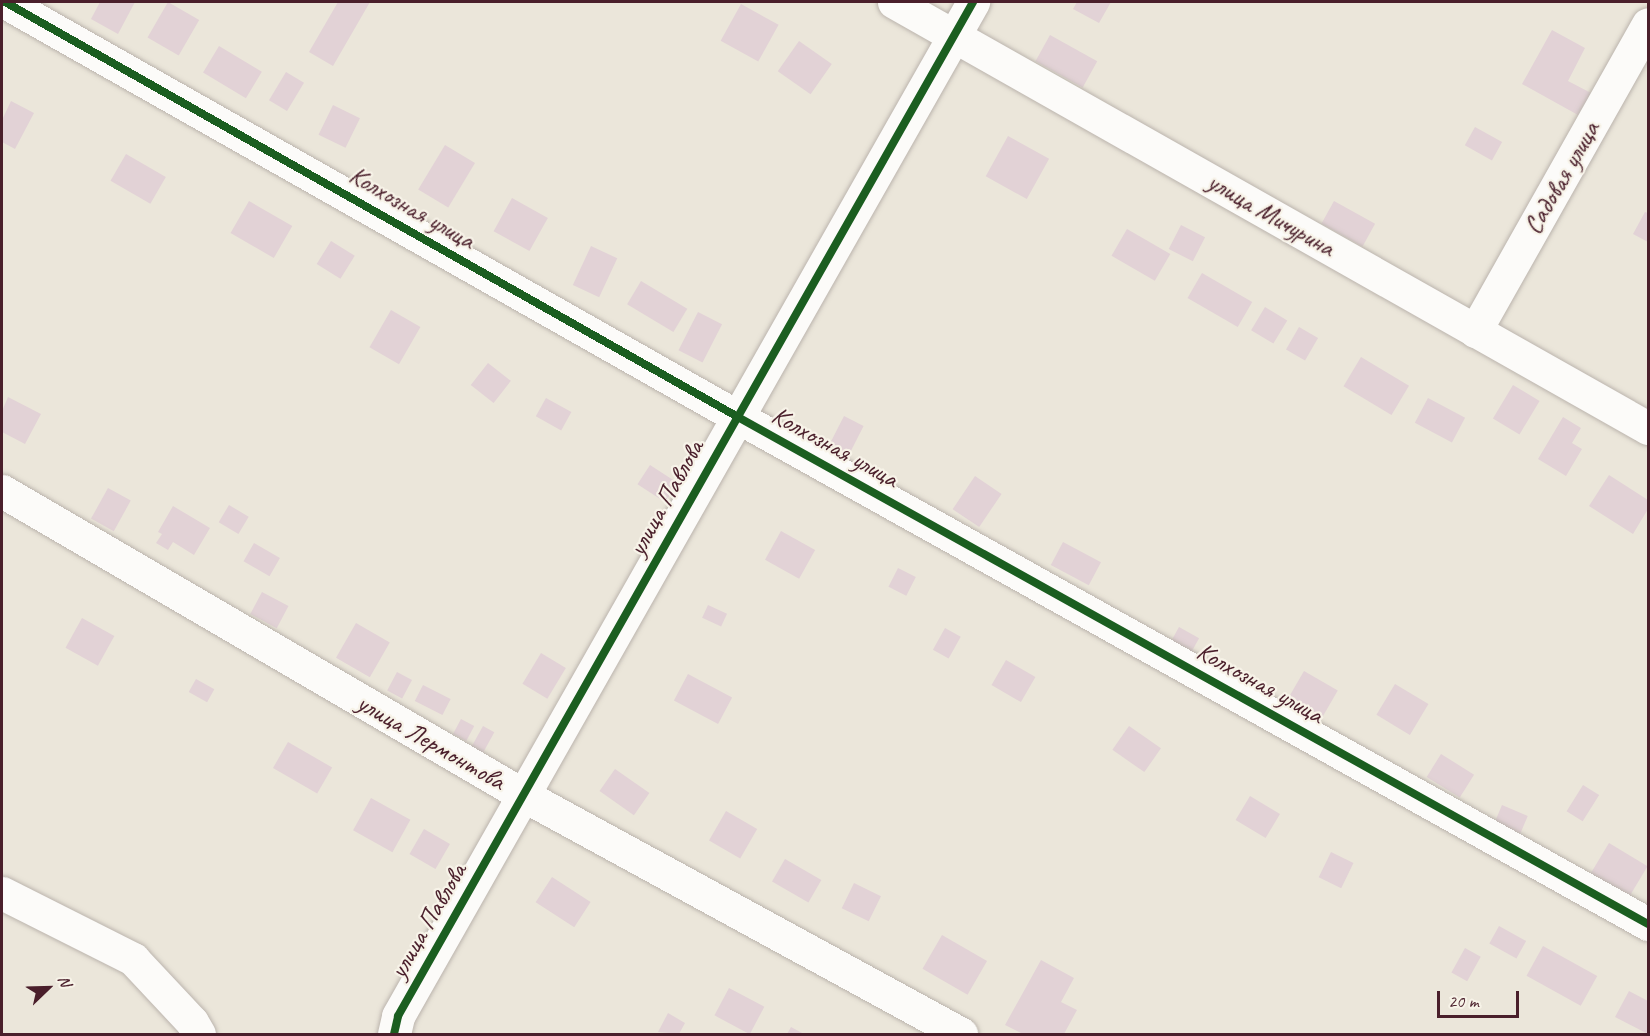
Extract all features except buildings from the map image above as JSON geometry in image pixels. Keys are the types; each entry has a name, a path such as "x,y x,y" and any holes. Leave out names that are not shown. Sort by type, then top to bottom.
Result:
{"street":[{"name":"Колхозная улица","path":"5,2 736,416 1648,924"},
{"name":"улица Мичурина","path":"894,2 1648,428"},
{"name":"улица Павлова","path":"396,1025 736,416 973,2"},
{"name":"Садовая улица","path":"1475,331 1648,24"},
{"name":"улица Лермонтова","path":"2,491 523,795 961,1035"},
{"path":"2,893 133,959 199,1035"}],"cycle path":[{"path":"5,2 736,416 1648,924"},
{"path":"394,1034 398,1016 973,2"}]}
